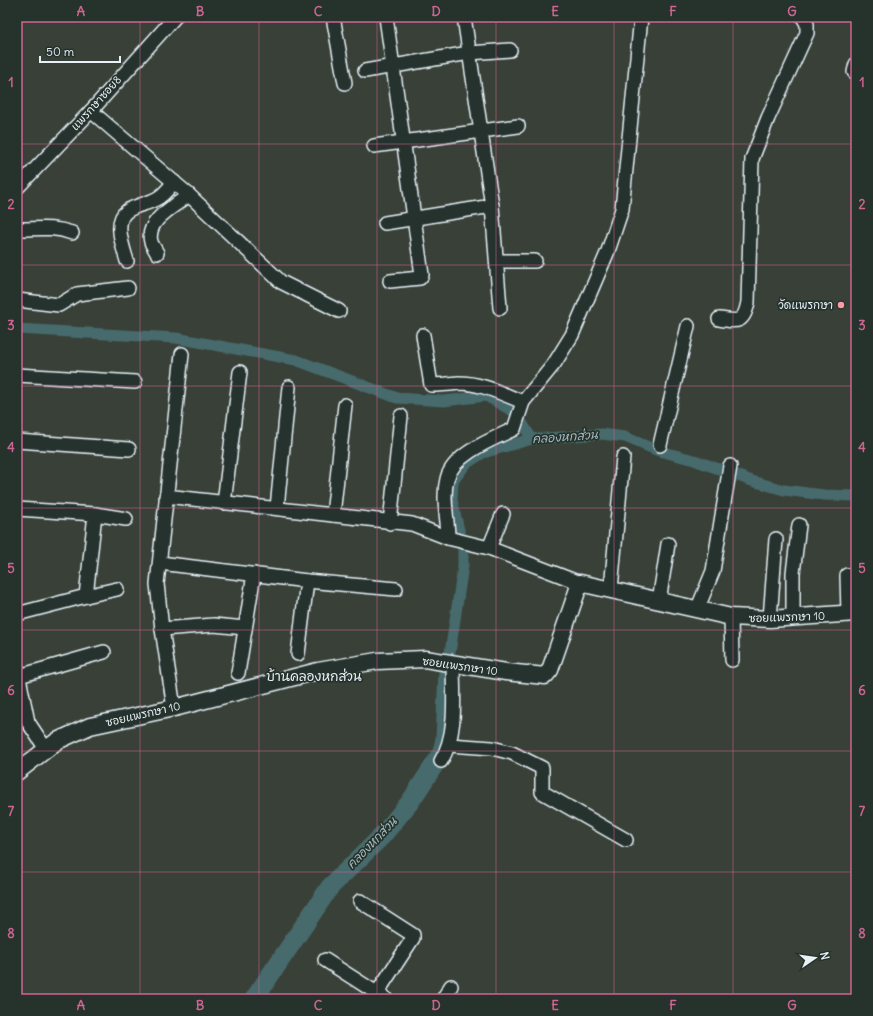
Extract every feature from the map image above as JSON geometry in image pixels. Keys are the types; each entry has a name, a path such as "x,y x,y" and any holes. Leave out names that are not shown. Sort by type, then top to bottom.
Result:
{"street":[{"name":"แพรกษาซอย8","path":"19,184 91,111 175,17"},
{"path":"333,17 345,83"},
{"path":"386,17 392,66 416,219 422,276 420,278 390,281"},
{"path":"464,17 492,206 500,308"},
{"path":"451,539 445,498 447,478 454,466 473,449 514,429 521,406 554,364 572,335 608,251 622,209 641,17"},
{"path":"719,318 735,321 742,319 746,313 749,294 752,159 768,118 807,33 807,24 803,17"},
{"path":"366,71 470,53 510,50"},
{"path":"91,111 189,195 281,282 339,311"},
{"path":"374,146 518,126"},
{"path":"127,261 122,244 120,226 122,216 128,211 158,199 174,182"},
{"path":"157,253 151,242 152,227 155,221 189,195"},
{"path":"385,224 492,206"},
{"path":"17,229 44,227 60,229 72,233"},
{"path":"497,261 535,261"},
{"path":"17,300 59,305 77,294 128,288"},
{"path":"660,445 688,326"},
{"path":"423,335 431,385 460,383 491,388 521,406"},
{"path":"174,708 162,629 158,584 182,354"},
{"path":"224,503 240,372"},
{"path":"17,375 135,382"},
{"path":"277,508 289,387"},
{"path":"333,515 346,405"},
{"path":"390,523 401,416"},
{"path":"17,441 129,449"},
{"path":"611,589 623,457"},
{"path":"697,610 713,571 730,466"},
{"path":"166,496 416,525 451,539 485,547 580,583"},
{"path":"17,509 95,514 126,519"},
{"path":"86,596 95,514"},
{"path":"485,547 503,514"},
{"path":"793,618 793,574 799,524"},
{"path":"770,619 776,539"},
{"path":"659,601 668,544"},
{"path":"160,563 307,581 396,589"},
{"path":"238,673 254,574"},
{"path":"847,575 852,613"},
{"path":"298,654 307,581"},
{"name":"ซอยแพรกษา 10","path":"17,772 56,740 90,726 174,708 318,671 377,661 425,659 506,672 545,676 550,670 580,583 731,617 770,619 852,613"},
{"path":"17,614 117,589"},
{"path":"731,617 732,660"},
{"path":"162,629 214,625 245,628"},
{"path":"46,749 28,722 18,672 104,652"},
{"path":"441,761 449,745 452,732 453,663"},
{"path":"449,745 492,748 512,753 542,768 542,792 626,840"},
{"path":"325,960 378,997 413,938 413,935 360,901"},
{"path":"442,999 451,986"}],"waterway":[{"path":"17,329 176,338 296,360 397,398 444,401 486,396 516,413 532,439"},
{"name":"คลองหกส่วน","path":"450,653 463,566 463,547 452,500 453,481 466,464 483,453 532,439 602,434 625,437 656,450 694,460 752,481 784,490 824,495 856,496"},
{"name":"คลองหกส่วน","path":"254,999 330,887 382,836 410,802 442,753 445,738 448,671"}],"place":[{"name":"วัดแพรกษา","path":"841,305"}],"district":[{"name":"บ้านคลองหกส่วน","path":"314,676"}]}
